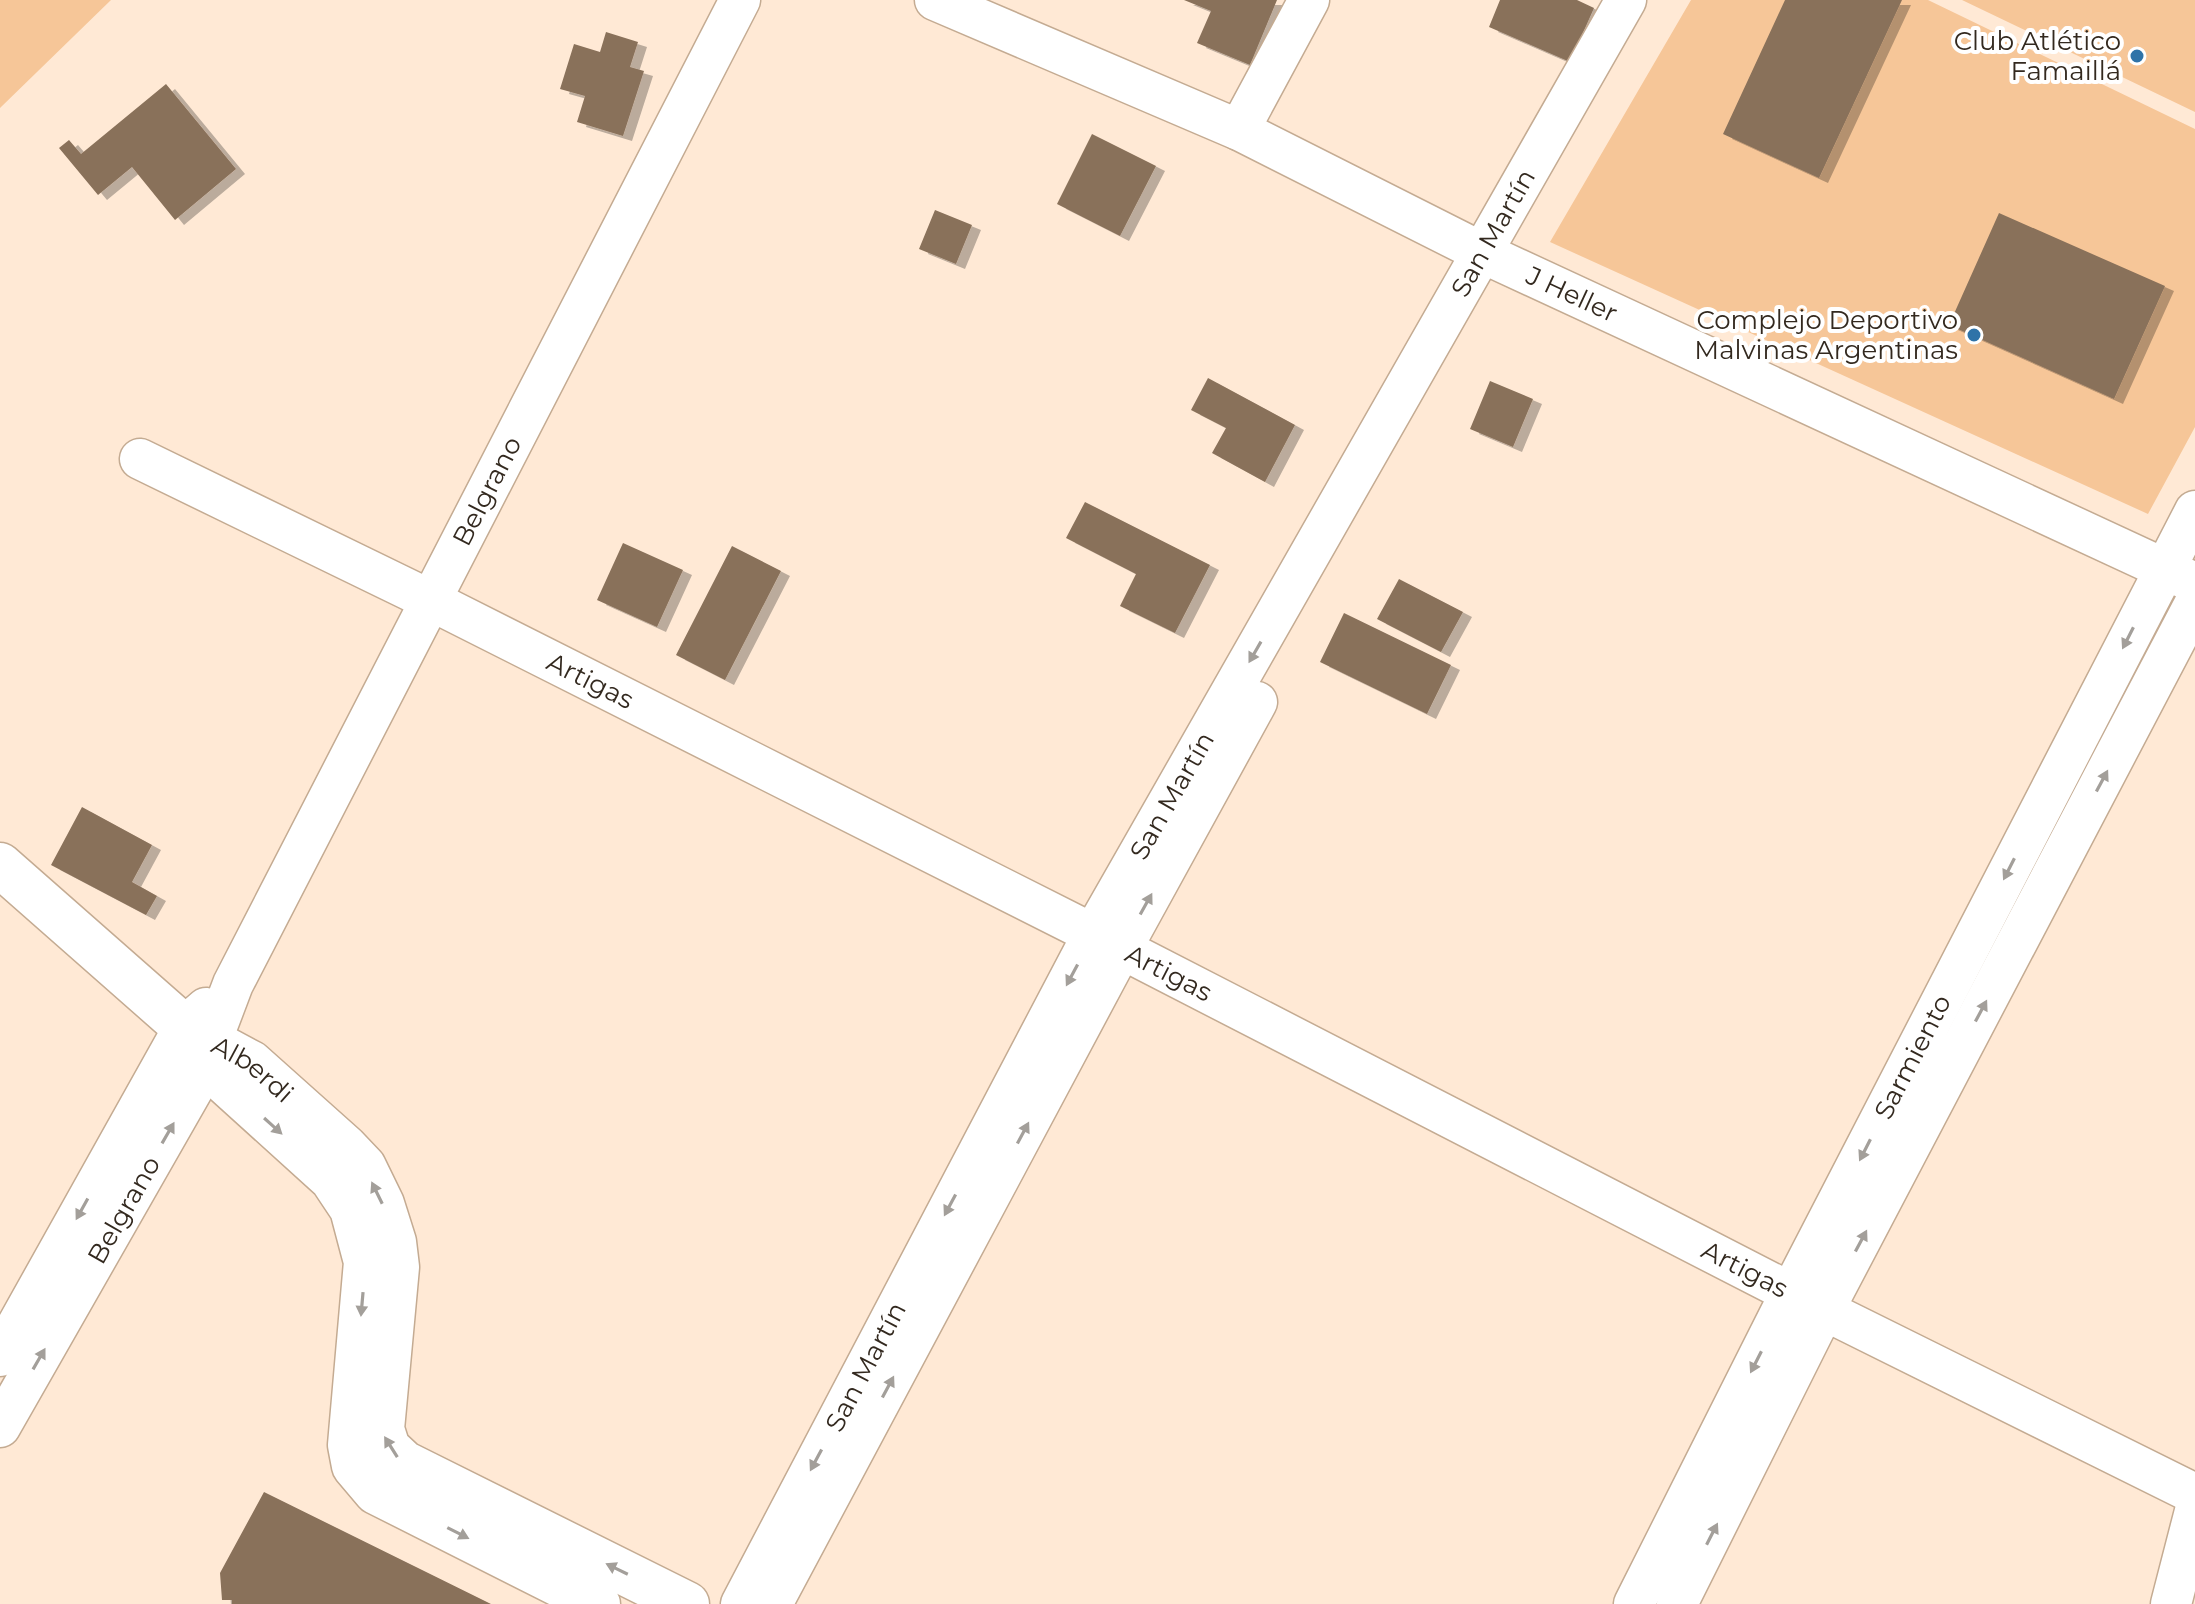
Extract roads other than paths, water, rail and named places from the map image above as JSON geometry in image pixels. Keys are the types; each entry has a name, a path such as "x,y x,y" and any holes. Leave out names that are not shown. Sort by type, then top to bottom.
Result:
{"street":[{"name":"Belgrano","path":"0,1356 201,1041 233,984 740,0"},
{"name":"J Heller","path":"935,0 991,10 1492,257 2180,576"},
{"path":"1239,130 1309,0"},
{"name":"San Martín","path":"741,1604 1492,257 1626,0"},
{"name":"San Martín","path":"1492,257 1650,0"},
{"name":"Artigas","path":"140,459 432,601 1108,941 1808,1301 2195,1494"},
{"name":"Sarmiento","path":"1677,1604 1808,1301 2180,576 2195,511"},
{"name":"Sarmiento","path":"1634,1604 1808,1301 2195,603"},
{"path":"0,865 201,1041"},
{"name":"San Martín","path":"772,1604 1108,941"},
{"name":"Belgrano","path":"0,1427 194,1087 201,1041"},
{"name":"Alberdi","path":"201,1041 226,1083 332,1179 352,1209 366,1262 350,1445 354,1466 376,1492 598,1604"},
{"name":"Alberdi","path":"201,1041 251,1063 345,1147 364,1167 382,1204 394,1242 397,1267 382,1429 388,1448 404,1463 687,1604"},
{"path":"2171,1604 2195,1511"}],"place":[{"name":"Club Atlético Famaillá","path":"2137,56"},
{"name":"Complejo Deportivo Malvinas Argentinas","path":"1974,335"}]}
